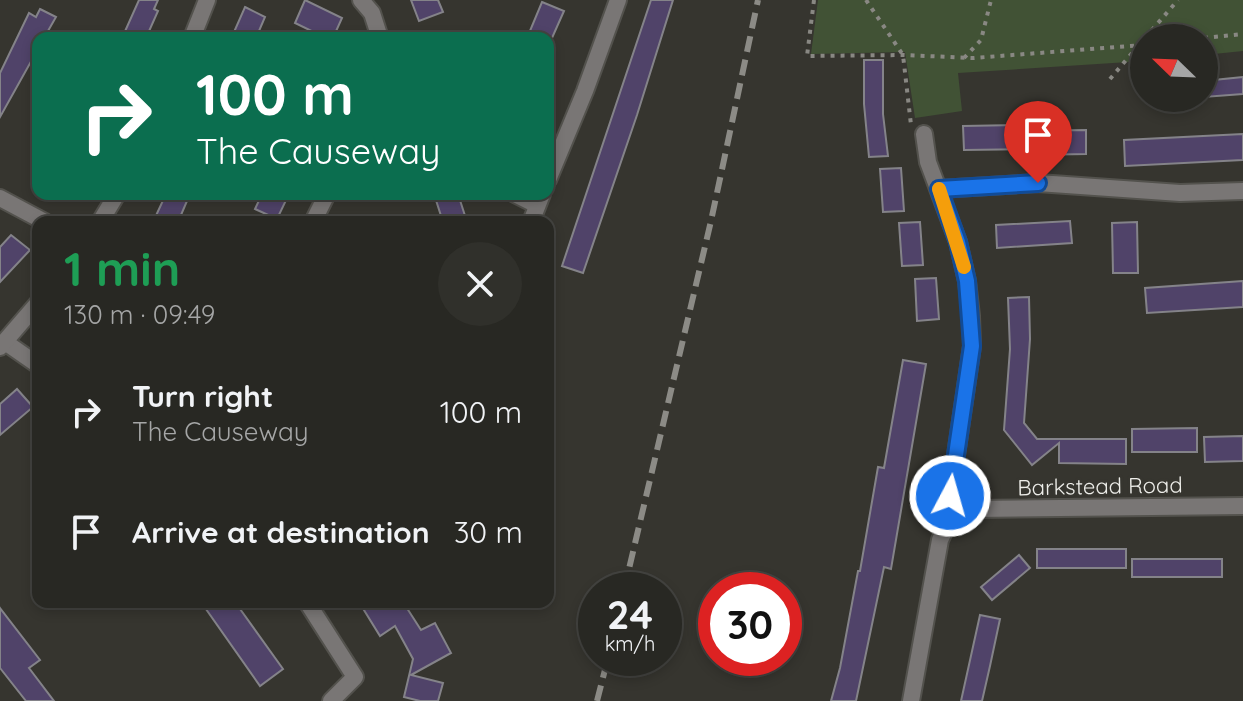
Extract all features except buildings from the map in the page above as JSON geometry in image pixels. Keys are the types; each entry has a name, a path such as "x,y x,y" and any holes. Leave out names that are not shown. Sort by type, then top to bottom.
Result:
{"street":[{"path":"194,32 207,0"},
{"path":"361,0 372,13 378,32"},
{"path":"554,166 618,0"},
{"path":"911,701 940,540 947,525 959,514 950,496 972,346 967,281 958,242 928,162 924,134"},
{"path":"939,189 1038,183 1180,193 1243,191"},
{"path":"0,198 34,216"},
{"path":"32,310 2,344 32,362"},
{"name":"Barkstead Road","path":"959,514 972,509 1243,506"},
{"path":"311,608 355,677 331,701"}],"path":[{"path":"814,0 807,56 964,58 1130,43"},
{"path":"866,0 903,55 909,124 924,134"},
{"path":"964,58 981,40 991,0"},
{"path":"1158,24 1178,0"},
{"path":"1218,37 1243,34"},
{"path":"1110,79 1130,57"}],"green space":[{"path":"818,0 1243,0 1243,51 1218,54 1218,24 1130,24 1130,62 958,73 962,111 915,118 905,52 811,54"}],"railway":[{"path":"628,572 711,221 758,0"},
{"path":"597,701 603,676"}],"slow traffic":[{"path":"939,189 964,267"}],"route":[{"path":"950,496 972,346 971,316 958,242 939,189 1038,183"}]}
